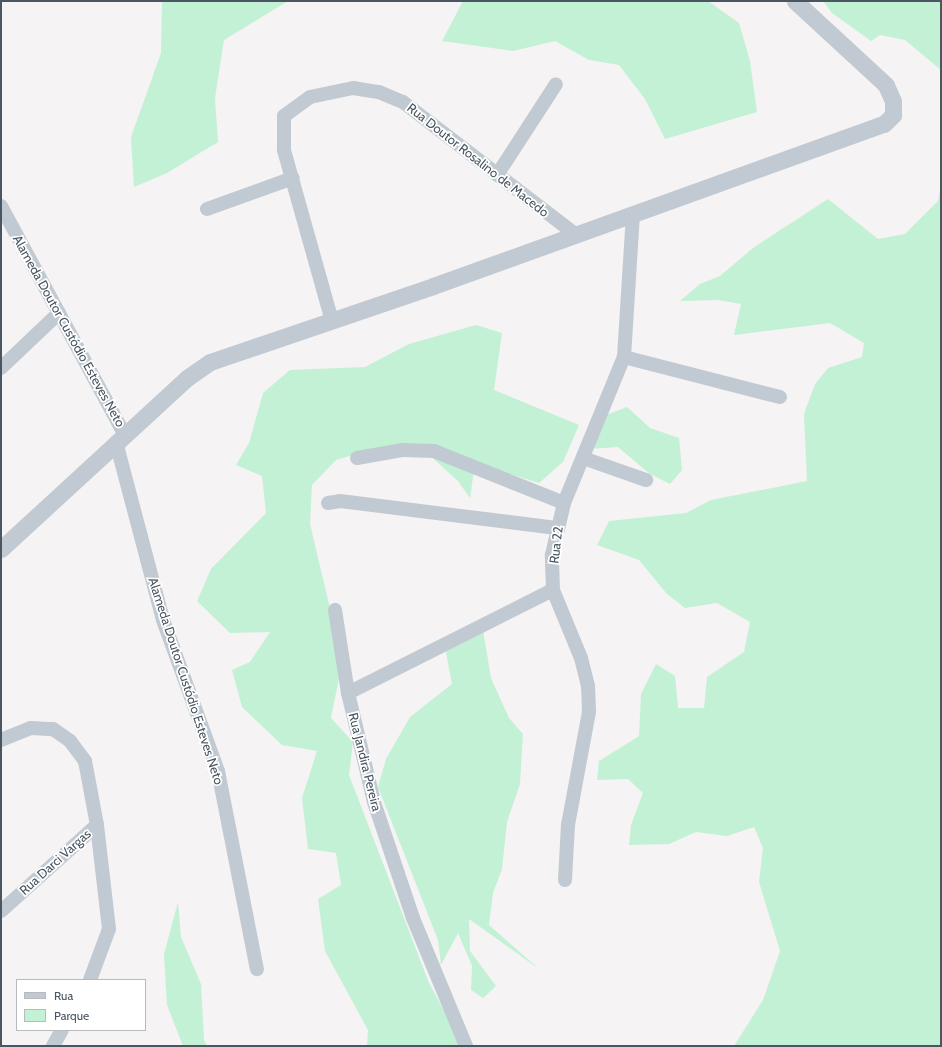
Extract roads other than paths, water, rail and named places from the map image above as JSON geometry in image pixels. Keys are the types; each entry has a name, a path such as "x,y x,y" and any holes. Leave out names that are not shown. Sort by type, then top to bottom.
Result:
{"street":[{"path":"1,549 121,438 210,362 864,133 884,124 893,115 893,102 886,85 795,1"},
{"path":"497,175 556,84"},
{"name":"Rua Doutor Rosalino de Macedo","path":"332,320 284,150 284,116 310,97 353,88 379,92 403,102 575,234"},
{"path":"207,209 293,178"},
{"name":"Alameda Doutor Custódio Esteves Neto","path":"1,206 59,313 121,438 163,620 218,771 257,969"},
{"name":"Rua 22","path":"565,880 568,825 590,712 588,686 581,658 553,590 552,555 556,528 564,503 624,357 633,214"},
{"path":"1,368 59,313"},
{"path":"624,357 780,397"},
{"path":"357,458 404,450 434,451 564,503"},
{"path":"583,458 646,480"},
{"path":"328,503 340,501 556,528"},
{"path":"348,693 553,590"},
{"name":"Rua Jandira Pereira","path":"335,610 348,693 374,802 413,918 466,1046"},
{"name":"Rua Darci Vargas","path":"1,740 31,728 53,729 70,741 85,761 97,825 1,911"},
{"path":"90,979 109,929 97,825"},
{"path":"53,1046 61,1031"}]}
